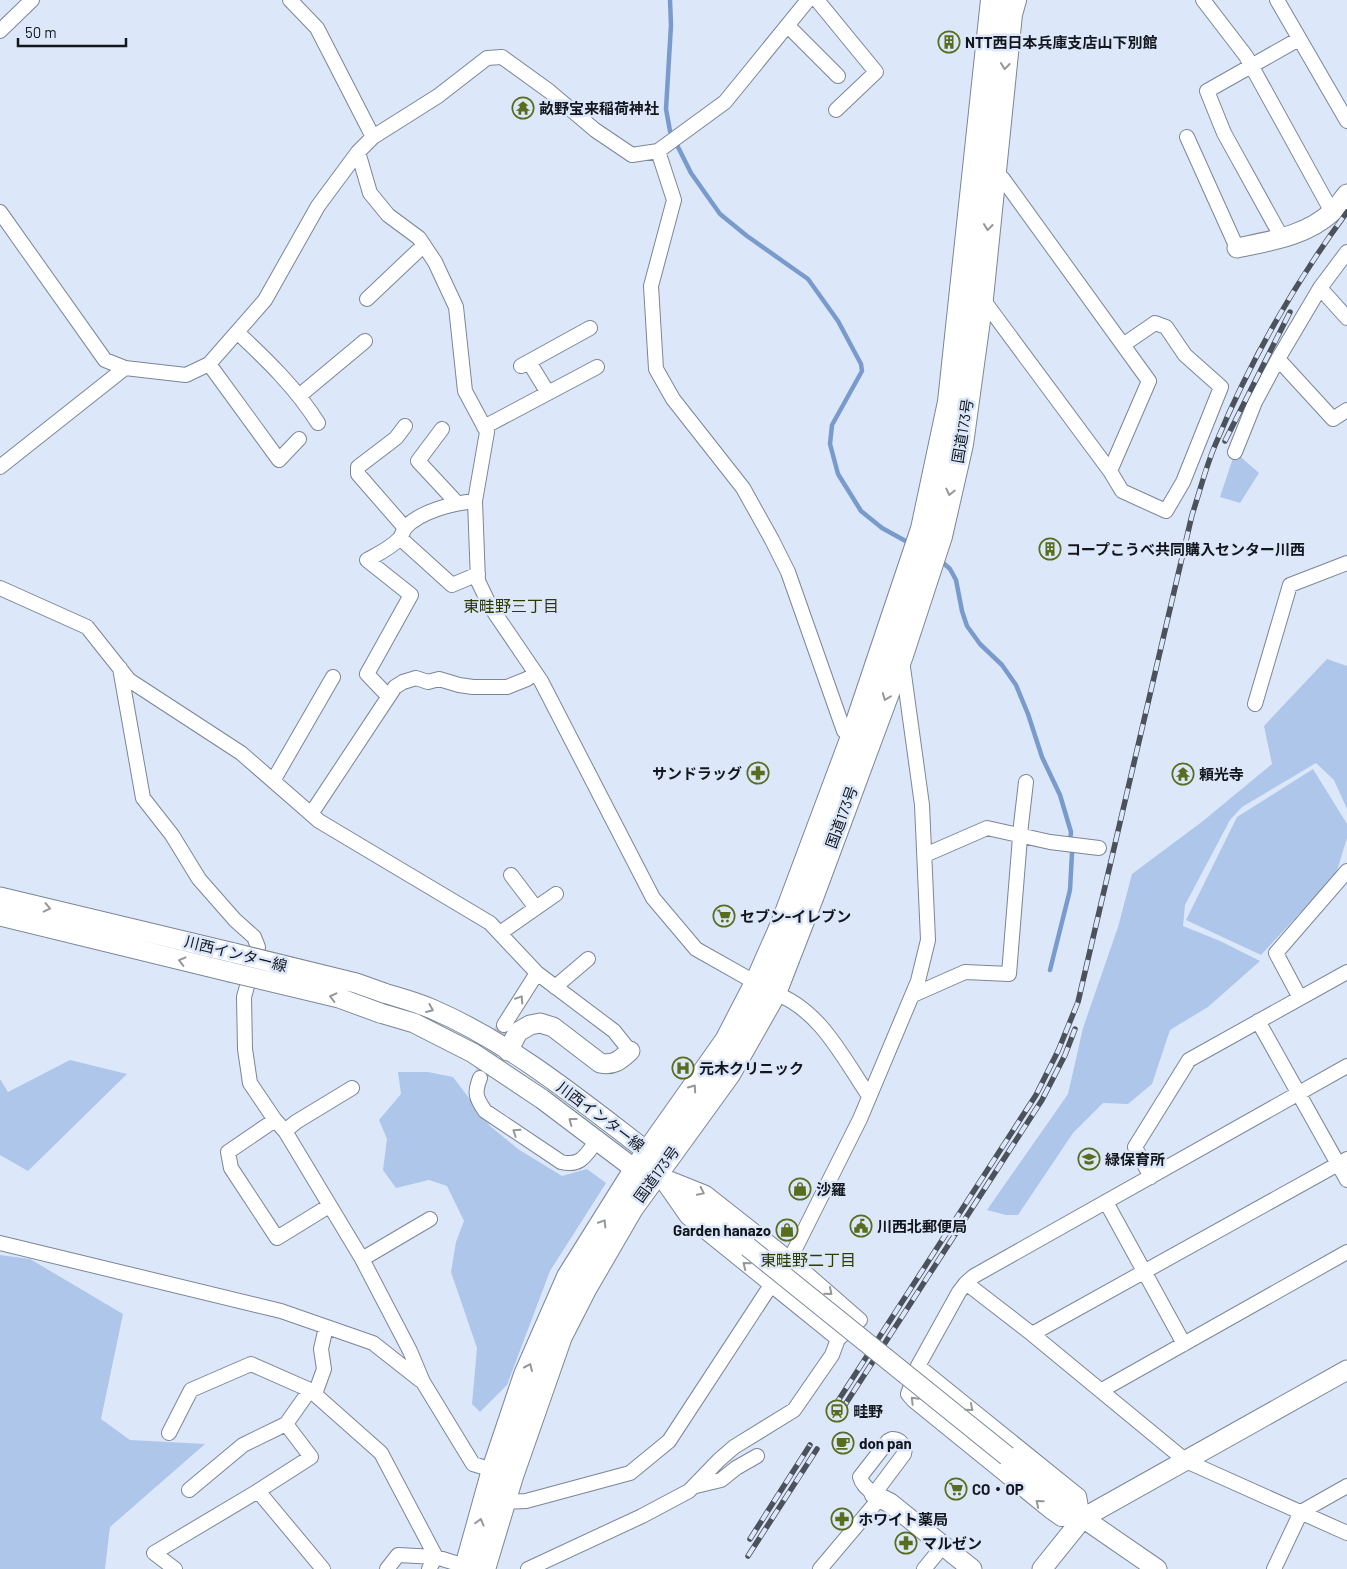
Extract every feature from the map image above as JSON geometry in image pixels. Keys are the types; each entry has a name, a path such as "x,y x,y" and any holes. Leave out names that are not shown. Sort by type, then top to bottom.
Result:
{"highway":[{"name":"国道173号","path":"473,1568 502,1473 560,1336 584,1289 631,1208 647,1165 728,1074 765,988 816,886 923,529 950,402 993,0"},
{"name":"国道173号","path":"860,741 901,654 940,536 961,444 980,298 1010,14 1014,0"},
{"name":"国道173号","path":"473,1568 504,1502 502,1473"}],"street":[{"path":"0,31 32,0"},
{"path":"290,0 317,28 373,137"},
{"path":"0,212 105,360 125,368 186,375 209,364 265,300 318,206 358,152 373,137 438,96 487,58 502,57 549,91 595,130 632,155 658,151 725,102 808,0"},
{"path":"817,0 876,72 836,110"},
{"path":"1203,0 1246,56 1332,212"},
{"path":"1277,0 1347,121"},
{"path":"788,26 838,76"},
{"path":"1282,238 1224,133 1207,91 1299,39"},
{"path":"1187,137 1237,248 1282,238 1311,227 1332,212 1347,194"},
{"path":"658,151 674,200 651,286 656,369 673,399 744,488 788,572 844,731 860,741"},
{"path":"358,152 370,194 388,215 418,238 435,262 456,307 465,391 487,432 474,501 478,580 490,606 540,681 653,898 696,949 765,988 787,998 821,1025 869,1096"},
{"path":"994,171 1003,179 1149,382 1110,471"},
{"path":"367,299 424,246"},
{"path":"1235,452 1255,402 1278,359 1320,288 1347,252"},
{"path":"1320,288 1347,318"},
{"path":"980,298 1110,471 1122,491 1166,510 1183,482 1221,388 1185,355 1166,327 1154,323 1123,345"},
{"path":"548,393 525,364 590,328"},
{"path":"237,332 276,369 299,396 318,423"},
{"path":"299,396 365,341"},
{"path":"1278,359 1333,419 1347,410"},
{"path":"209,364 279,460 299,438"},
{"path":"484,427 597,367"},
{"path":"0,467 125,368"},
{"path":"406,426 396,438 358,467 358,474 402,533 452,585 478,574"},
{"path":"442,430 418,461 457,503"},
{"path":"388,696 367,674 411,595 367,560 384,551 422,516 457,503 474,501"},
{"path":"1255,704 1290,585 1347,563"},
{"path":"0,588 87,627 129,680 240,753 319,821 490,923 537,972 614,1032 630,1051 620,1060 609,1065 600,1063 553,1027 540,1023 530,1024 518,1032 508,1051"},
{"path":"504,1502 526,1502 630,1473 669,1441 790,1259 869,1096 918,982 928,940 922,805 901,654"},
{"path":"120,668 143,798 172,835 199,879 254,937 258,947 244,997 245,1049 250,1083 275,1120 285,1131 362,1259 410,1351 423,1382 473,1464 502,1473"},
{"path":"311,814 395,687 416,678 428,682 439,679 473,687 507,687 527,679 535,673"},
{"path":"273,781 333,677"},
{"path":"912,995 965,972 1009,974 1026,782"},
{"path":"925,855 987,828 1050,842 1099,848"},
{"path":"1300,998 1276,953 1347,871"},
{"path":"511,876 536,908"},
{"path":"500,934 556,894"},
{"name":"川西インター線","path":"0,897 356,984 431,1008 489,1038 559,1084 647,1165"},
{"name":"川西インター線","path":"0,916 339,998 414,1024 473,1053 542,1099 597,1140 647,1165"},
{"path":"555,987 588,959"},
{"path":"504,1025 537,972"},
{"path":"1151,1178 1135,1147 1188,1060 1347,972"},
{"path":"1258,1021 1299,1093 1343,1161 1347,1180"},
{"path":"1083,1518 1061,1518 1051,1512 912,1400 908,1394 918,1366 960,1292 974,1276 1347,1066"},
{"path":"480,1078 475,1089 478,1100 485,1111 561,1162 571,1165 583,1159 597,1140"},
{"path":"285,1131 296,1122 352,1088"},
{"path":"275,1120 228,1152 231,1168 277,1238 330,1206"},
{"path":"1032,1334 1343,1161"},
{"path":"647,1165 1083,1518 1157,1569"},
{"path":"528,1569 683,1496 734,1447 794,1410 832,1355 838,1339 860,1320 790,1259 706,1193 647,1165"},
{"path":"647,1165 687,1217 838,1339"},
{"path":"1106,1202 1184,1344"},
{"path":"362,1259 430,1219"},
{"path":"0,1243 281,1311 373,1343 423,1382"},
{"path":"1102,1390 1347,1252"},
{"path":"966,1283 1102,1390 1186,1461 1347,1533"},
{"path":"189,1490 243,1444 286,1424 313,1392 324,1369 322,1349 326,1327"},
{"path":"169,1433 190,1390 251,1364 313,1392 381,1453 433,1563"},
{"path":"918,1366 1078,1496 1083,1518"},
{"path":"1042,1569 1083,1518 1347,1370"},
{"path":"175,1569 154,1552 258,1491 311,1457 286,1424"},
{"path":"820,1569 877,1496 904,1454 905,1448 897,1439 888,1441 862,1474 861,1482 877,1496 890,1502 972,1569"},
{"path":"695,1486 721,1480 736,1468 757,1456"},
{"path":"1274,1569 1301,1512 1347,1486"},
{"path":"258,1491 324,1569"},
{"path":"924,1569 943,1546"},
{"path":"387,1569 398,1554 433,1563 473,1568"}],"shaded area":[{"path":"1235,452 1259,473 1240,503 1220,497"},
{"path":"1327,659 1347,666 1347,809 1334,780 1316,763 1242,807 1230,820 1185,905 1183,926 1220,941 1260,961 1208,1007 1170,1030 1152,1084 1128,1104 1103,1103 1073,1133 1018,1215 1006,1215 987,1210 1068,1094 1083,1028 1118,927 1132,874 1203,821 1272,764 1264,726"},
{"path":"1313,769 1347,824 1347,838 1336,874 1261,955 1186,920 1237,817"},
{"path":"70,1060 127,1074 28,1171 0,1155 0,1079 8,1092"},
{"path":"398,1072 428,1072 453,1077 490,1126 518,1149 562,1176 587,1169 606,1183 550,1271 507,1385 480,1412 472,1404 477,1348 451,1272 456,1242 464,1221 447,1186 429,1180 396,1188 383,1170 387,1139 379,1120 401,1094"},
{"path":"0,1255 30,1259 123,1314 101,1419 130,1440 205,1444 110,1527 105,1569 0,1569"}],"waterway":[{"path":"670,0 671,25 666,109 670,131 691,173 720,214 747,236 808,279 838,321 861,364 862,371 832,425 830,444 838,474 861,511 882,528 911,544"},
{"path":"940,560 950,569 956,580 967,626 980,644 1002,665 1016,685 1042,757 1060,795 1071,832 1070,890 1050,970"}],"tunnel":[{"path":"480,1078 504,1025"}],"railway":[{"path":"834,1407 1036,1095 1058,1051 1078,1002 1192,515 1209,461 1229,412 1275,323 1309,267 1347,212"},
{"path":"1225,441 1290,312"},
{"path":"841,1411 1042,1100 1065,1055 1075,1029"},
{"path":"750,1539 810,1445"},
{"path":"748,1556 817,1449"}],"place":[{"name":"NTT西日本兵庫支店山下別館","path":"949,42"},
{"name":"畝野宝来稲荷神社","path":"523,108"},
{"name":"コープこうべ共同購入センター川西","path":"1050,549"},
{"name":"サンドラッグ","path":"758,773"},
{"name":"頼光寺","path":"1183,774"},
{"name":"セブン-イレブン","path":"724,916"},
{"name":"元木クリニック","path":"683,1068"},
{"name":"緑保育所","path":"1089,1159"},
{"name":"沙羅","path":"800,1189"},
{"name":"川西北郵便局","path":"861,1226"},
{"name":"Garden hanazo","path":"787,1230"},
{"name":"畦野","path":"837,1411"},
{"name":"don pan","path":"843,1443"},
{"name":"CO・OP","path":"956,1489"},
{"name":"ホワイト薬局","path":"842,1519"},
{"name":"マルゼン","path":"906,1543"}],"district":[{"name":"東畦野三丁目","path":"511,605"},
{"name":"東畦野二丁目","path":"808,1259"}]}
